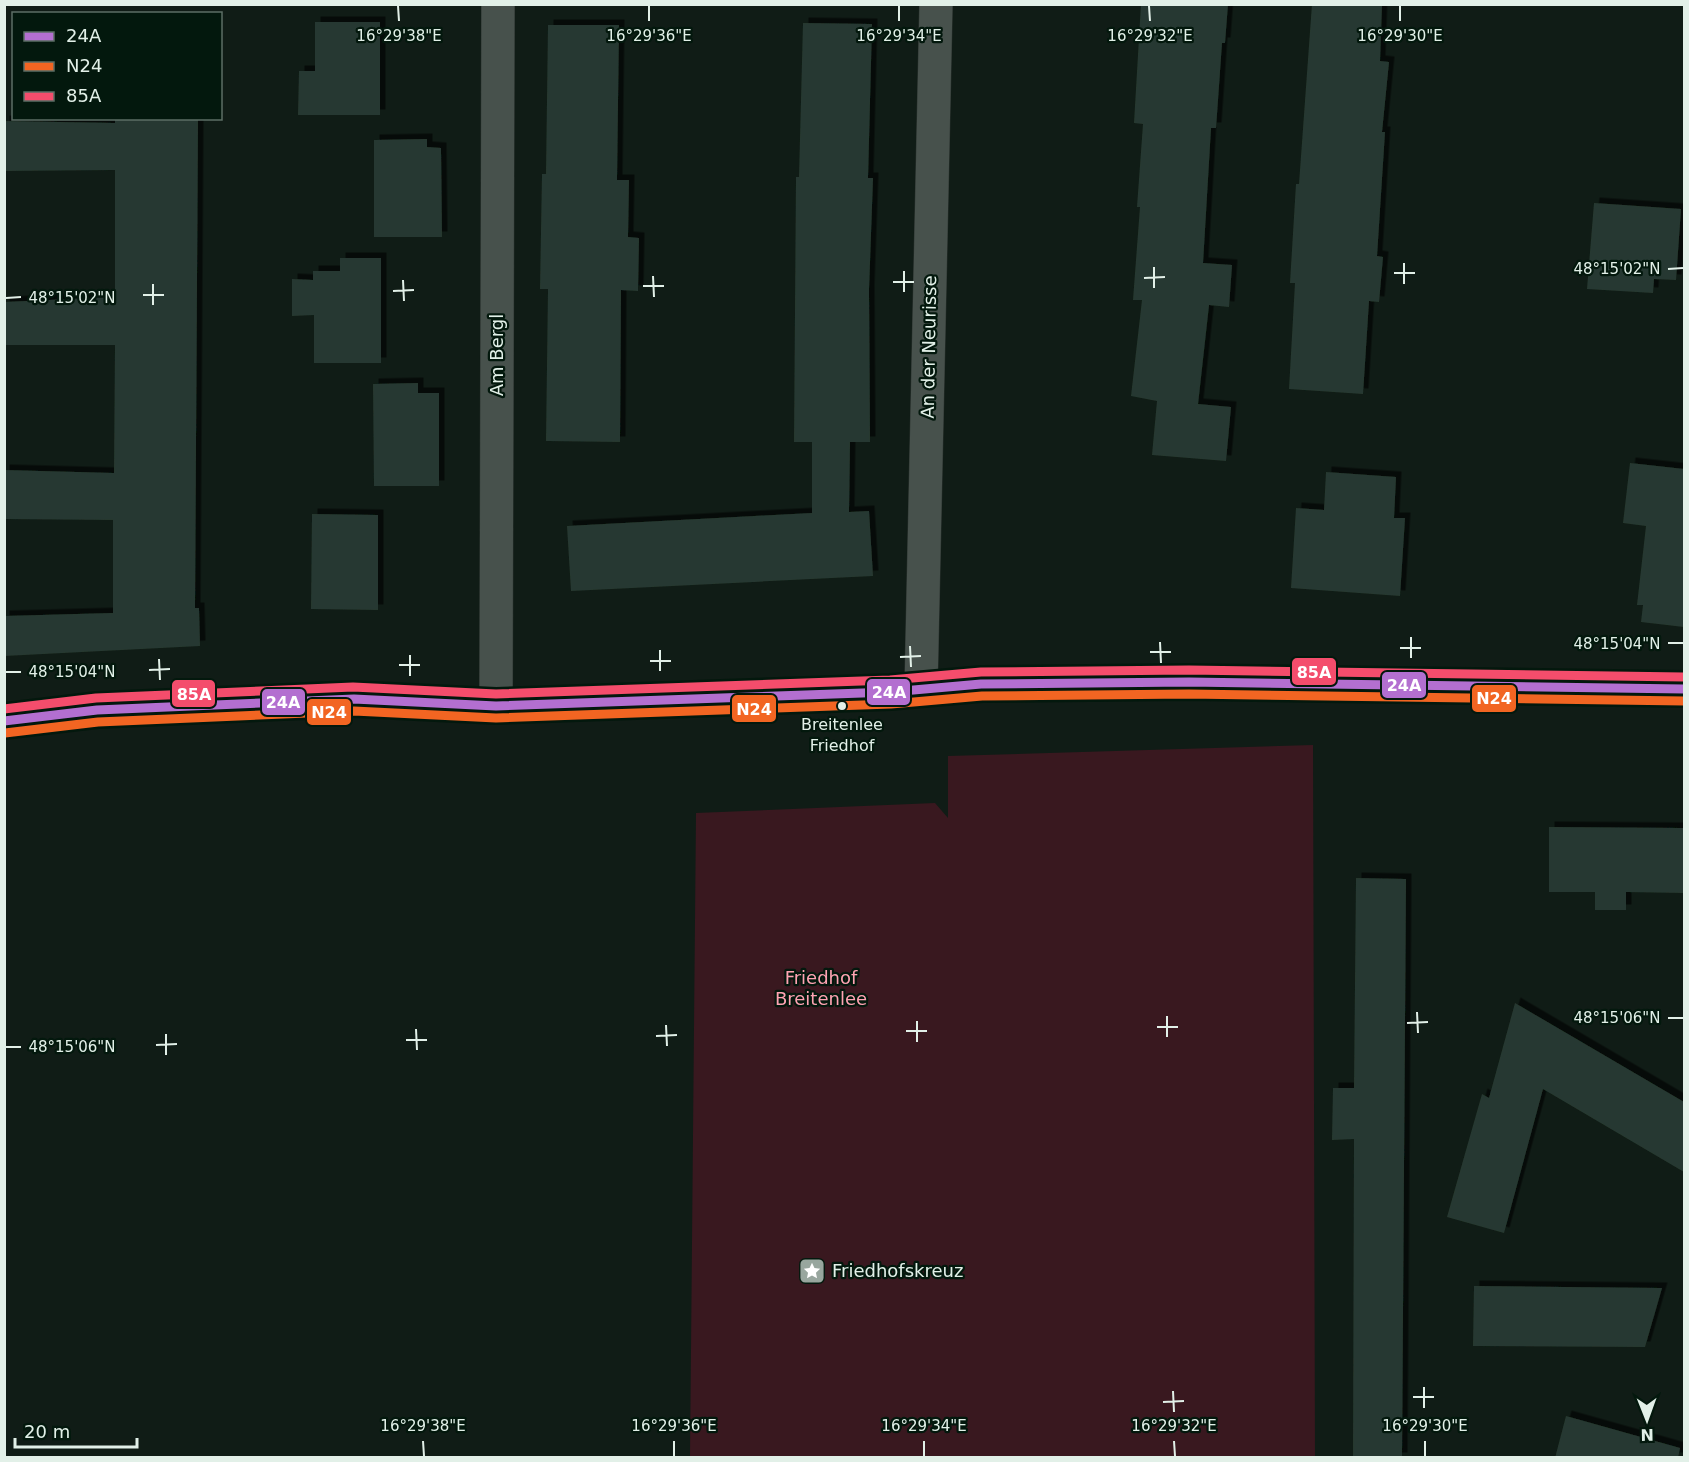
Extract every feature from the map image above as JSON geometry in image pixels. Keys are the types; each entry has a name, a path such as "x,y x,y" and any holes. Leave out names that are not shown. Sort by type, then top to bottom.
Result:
{"main road":[{"path":"4,721 98,710 354,699 496,706 921,689 981,684 1189,682 1684,689"}],"street":[{"name":"Am Bergl","path":"496,706 498,4"},
{"name":"An der Neurisse","path":"921,689 936,4"}],"green space":[{"name":"Friedhof Breitenlee","path":"1313,745 1315,1457 690,1457 696,813 935,803 948,818 948,756"}],"building":[{"path":"1141,4 1228,4 1225,43 1222,43 1216,128 1211,128 1203,263 1232,265 1229,307 1209,305 1198,404 1231,407 1226,461 1152,455 1157,401 1131,396 1142,300 1133,300 1143,124 1134,123"},
{"path":"1312,4 1382,4 1380,61 1389,62 1382,132 1385,132 1377,256 1383,257 1379,302 1369,301 1363,394 1289,389 1295,283 1290,283 1296,184 1299,184"},
{"path":"315,22 380,22 380,115 298,115 299,71 315,71"},
{"path":"803,23 872,24 868,178 873,178 869,290 870,442 850,442 849,512 869,511 873,576 571,591 567,526 812,513 812,442 794,442 796,177 799,177"},
{"path":"548,25 619,25 617,180 629,180 628,237 639,238 638,291 621,290 620,442 546,441 548,289 540,289 542,174 546,174"},
{"path":"115,120 198,120 195,608 199,608 200,646 4,656 4,616 113,613 113,520 4,519 4,470 114,473 115,345 4,345 4,302 115,297 115,170 4,171 4,121 115,123"},
{"path":"427,139 427,147 441,148 442,237 374,237 374,140"},
{"path":"1594,203 1681,209 1676,280 1654,279 1653,293 1587,289"},
{"path":"340,258 381,258 381,363 314,363 314,315 292,316 292,279 313,280 313,271 340,271"},
{"path":"418,383 418,393 439,393 439,486 374,486 373,384"},
{"path":"1630,463 1684,469 1684,627 1641,622 1643,605 1637,605 1646,526 1623,523"},
{"path":"1326,472 1396,477 1394,518 1405,518 1400,596 1291,588 1296,508 1324,510"},
{"path":"312,514 378,515 378,610 311,609"},
{"path":"1549,827 1684,828 1684,893 1626,892 1626,910 1595,910 1595,892 1549,892"},
{"path":"1356,878 1406,879 1402,1458 1353,1458 1354,1139 1332,1140 1333,1088 1354,1088"},
{"path":"1515,1003 1684,1102 1684,1172 1543,1089 1504,1233 1447,1217 1482,1094 1489,1098"},
{"path":"1474,1286 1662,1288 1645,1347 1473,1346"},
{"path":"1566,1416 1680,1448 1678,1458 1555,1458"}],"transit line":[{"name":"85A","path":"4,709 96,698 353,687 496,694 890,680 981,672 1189,670 1684,677"},
{"name":"24A","path":"4,721 97,710 354,699 496,706 891,692 981,684 1189,682 1684,689"},
{"name":"N24","path":"5,733 98,722 354,711 496,718 891,704 982,696 1189,694 1684,701"}],"place":[{"name":"Breitenlee Friedhof","path":"842,706"},
{"name":"Friedhofskreuz","path":"812,1271"}]}
